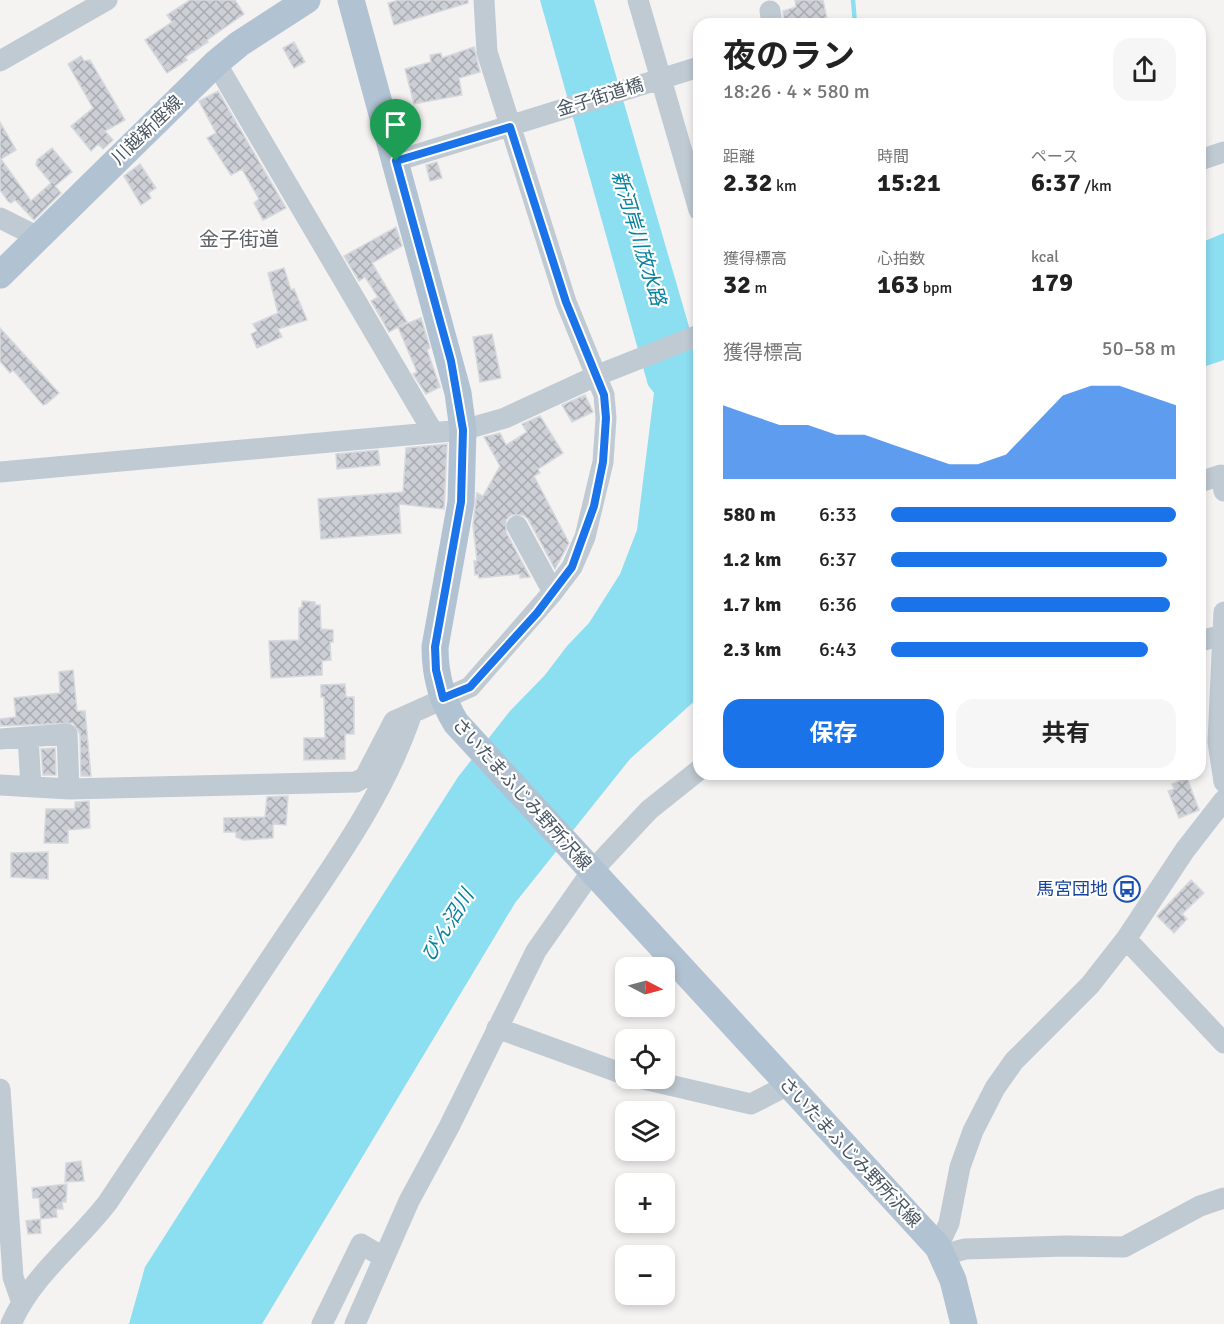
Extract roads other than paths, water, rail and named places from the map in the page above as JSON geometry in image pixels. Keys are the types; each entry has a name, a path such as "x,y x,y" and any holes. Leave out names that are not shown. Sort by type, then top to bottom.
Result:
{"main road":[{"name":"川越新座線","path":"0,275 216,63 239,44 307,0"},
{"name":"さいたまふじみ野所沢線","path":"351,0 451,361 463,430 461,502 435,647 436,670 443,698 456,723 788,1085 864,1164 940,1251 953,1280 964,1324"}],"street":[{"path":"0,61 106,0"},
{"path":"0,785 69,789 356,782 365,777 394,721 470,687 572,567 594,506 603,462 606,371 566,302 487,52 484,0"},
{"path":"638,0 693,189"},
{"path":"216,63 433,432"},
{"name":"金子街道橋","path":"396,161 693,69"},
{"path":"1206,158 1224,152"},
{"path":"0,218 38,237"},
{"path":"0,472 463,430 505,418 606,371 693,336"},
{"path":"1206,481 1223,480"},
{"path":"517,526 553,592"},
{"path":"1224,612 1218,742 1224,782"},
{"path":"1206,639 1223,635"},
{"path":"11,1324 21,1300 43,1272 76,1241 108,1202 372,804 394,761 412,713"},
{"path":"0,739 66,734 69,789"},
{"path":"28,736 31,786"},
{"path":"355,1324 383,1257 536,951 590,868 649,810 693,776"},
{"path":"1224,800 1178,859 1126,939 1090,985 1014,1061 996,1089 973,1131 960,1167 949,1223 940,1251 1066,1245 1124,1247 1200,1206 1224,1198"},
{"path":"1126,939 1224,1043"},
{"path":"497,1028 615,1071"},
{"path":"675,1086 751,1104 788,1085"},
{"path":"0,1089 13,1277 21,1300"},
{"path":"322,1324 361,1244 383,1257"}],"water":[{"path":"540,0 594,0 693,340 693,702 630,759 515,903 262,1324 129,1324 145,1267 458,777 510,711 545,675 567,646 589,623 620,574 637,530 654,393 648,385"},
{"path":"1224,233 1224,360 1206,366 1206,240"}],"waterway":[{"path":"853,0 854,18"}],"place":[{"name":"馬宮団地","path":"1127,889"}],"district":[{"name":"金子街道","path":"239,239"}],"water label":[{"name":"新河岸川放水路","path":"639,238"},
{"name":"びん沼川","path":"447,925"}]}
